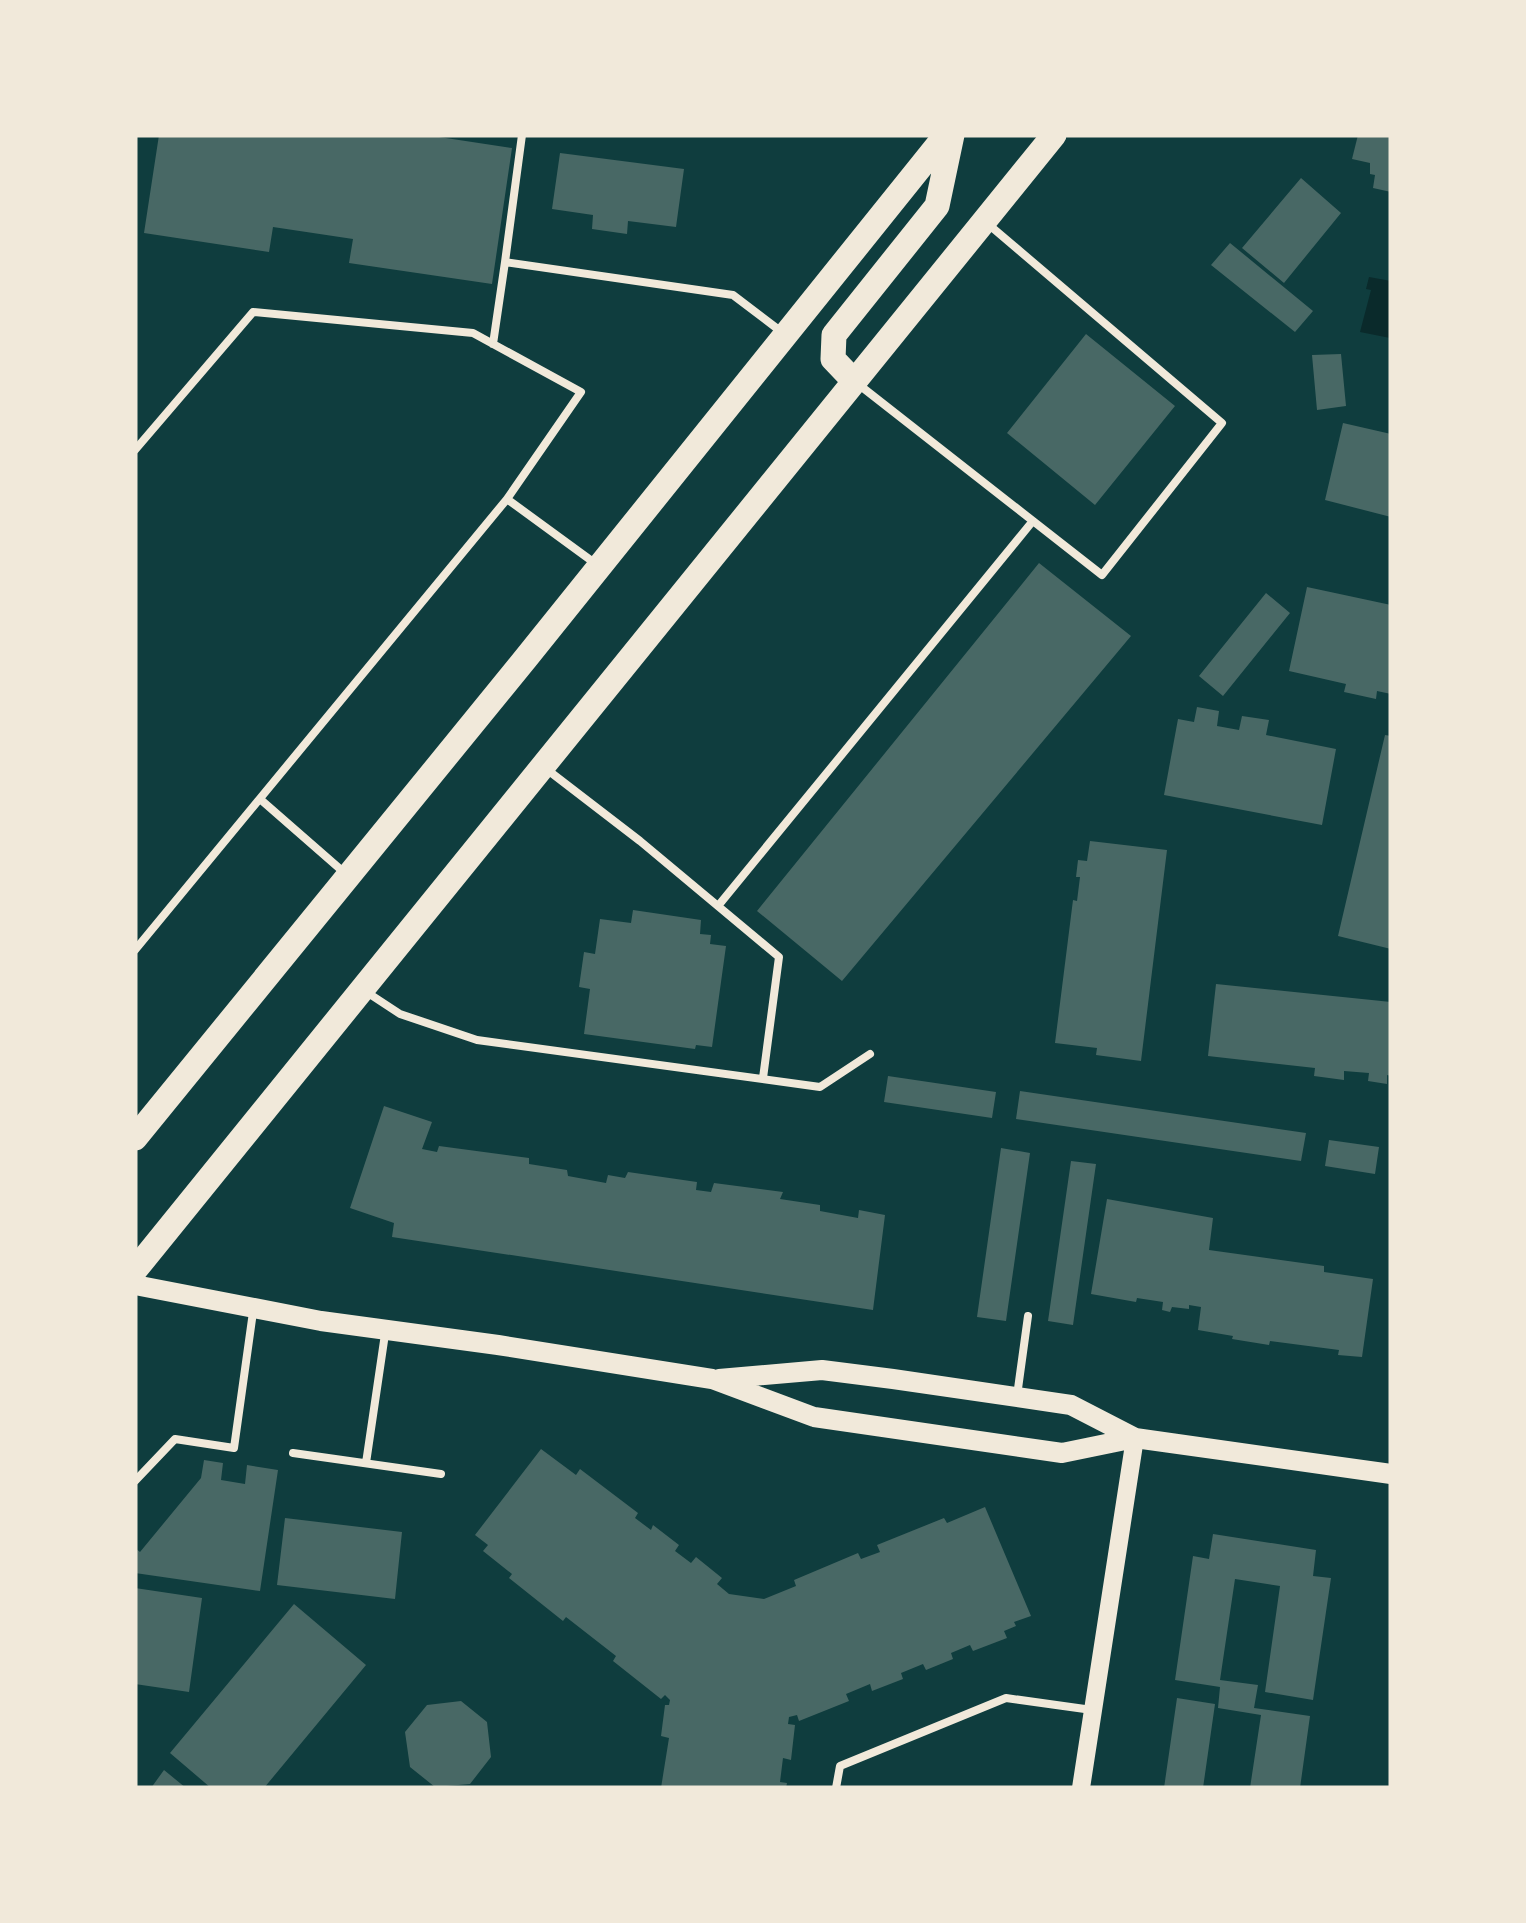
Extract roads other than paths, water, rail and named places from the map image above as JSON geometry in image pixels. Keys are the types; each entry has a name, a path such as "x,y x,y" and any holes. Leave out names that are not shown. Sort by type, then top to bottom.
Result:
{"main road":[{"path":"135,1138 949,135"},
{"path":"854,380 833,359 834,335 937,206 949,135"},
{"path":"135,1270 1054,135"},
{"path":"135,1286 320,1321 712,1380 814,1417 1062,1452 1135,1438 1391,1474"},
{"path":"712,1380 822,1370 1017,1396 1070,1404 1135,1438"}],"street":[{"path":"1080,1788 1135,1438"}],"lane":[{"path":"494,344 522,135"},
{"path":"854,380 1102,575 1222,424 984,221"},
{"path":"506,262 734,295 786,335"},
{"path":"135,450 252,312 473,333 581,392 507,499 135,950"},
{"path":"507,499 599,566"},
{"path":"718,906 1032,522"},
{"path":"542,766 640,841 779,957 763,1078"},
{"path":"260,798 348,876"},
{"path":"363,989 400,1014 477,1040 820,1088 870,1054"},
{"path":"135,1481 175,1439 234,1448 254,1308"},
{"path":"1017,1396 1028,1316"},
{"path":"366,1463 386,1330"},
{"path":"292,1453 441,1474"},
{"path":"836,1788 840,1766 1006,1698 1092,1710"}],"water":[{"path":"1369,277 1391,281 1390,338 1360,332 1371,290 1366,289"}]}
